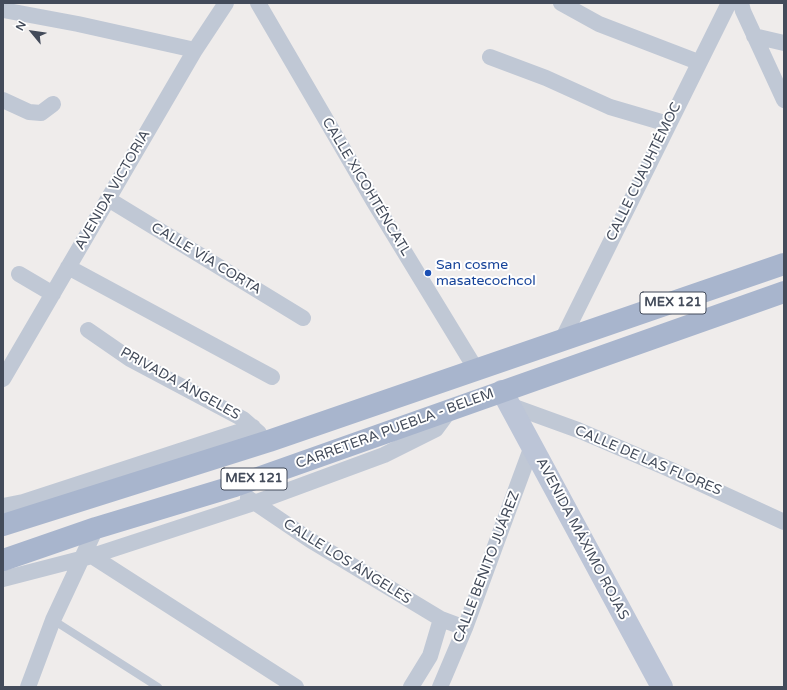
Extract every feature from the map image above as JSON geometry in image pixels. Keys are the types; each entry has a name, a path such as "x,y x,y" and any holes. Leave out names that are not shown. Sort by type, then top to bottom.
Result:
{"main road":[{"name":"CARRETERA PUEBLA - BELEM","path":"3,525 270,441 477,371 784,264"},
{"name":"CARRETERA PUEBLA - BELEM","path":"3,560 96,528 235,486 450,410 506,398 784,292"},
{"name":"AVENIDA MÁXIMO ROJAS","path":"506,398 662,687"},
{"path":"90,498 96,528"}],"street":[{"name":"AVENIDA VICTORIA","path":"3,378 195,50 226,3"},
{"name":"CALLE XICOHTÉNCATL","path":"258,3 370,195 477,371"},
{"path":"561,3 599,24 698,62"},
{"path":"730,4 743,11 784,99"},
{"name":"CALLE CUAUHTÉMOC","path":"561,342 698,62 730,4"},
{"path":"3,10 195,50"},
{"path":"754,36 784,43"},
{"path":"490,58 546,78 610,107 668,124"},
{"path":"3,100 29,112 42,113 53,104"},
{"name":"CALLE VÍA CORTA","path":"108,199 303,318"},
{"path":"68,267 272,377"},
{"path":"19,274 53,294"},
{"name":"PRIVADA ÁNGELES","path":"88,330 130,359 226,409 253,427 270,441"},
{"name":"CALLE DE LAS FLORES","path":"506,398 535,413 662,466 784,522"},
{"path":"3,579 86,558 254,503 384,455 436,429 450,410"},
{"path":"3,506 23,502 253,427"},
{"name":"CALLE BENITO JUÁREZ","path":"440,687 465,628 532,446"},
{"name":"CALLE LOS ÁNGELES","path":"235,486 254,503 310,540 441,619 465,628"},
{"path":"28,687 53,620 86,558 96,528"},
{"path":"86,558 296,687"},
{"path":"411,687 430,656 441,619"}],"lane":[{"path":"53,620 158,687"}],"place":[{"name":"San cosme masatecochcol","path":"428,273"}]}
